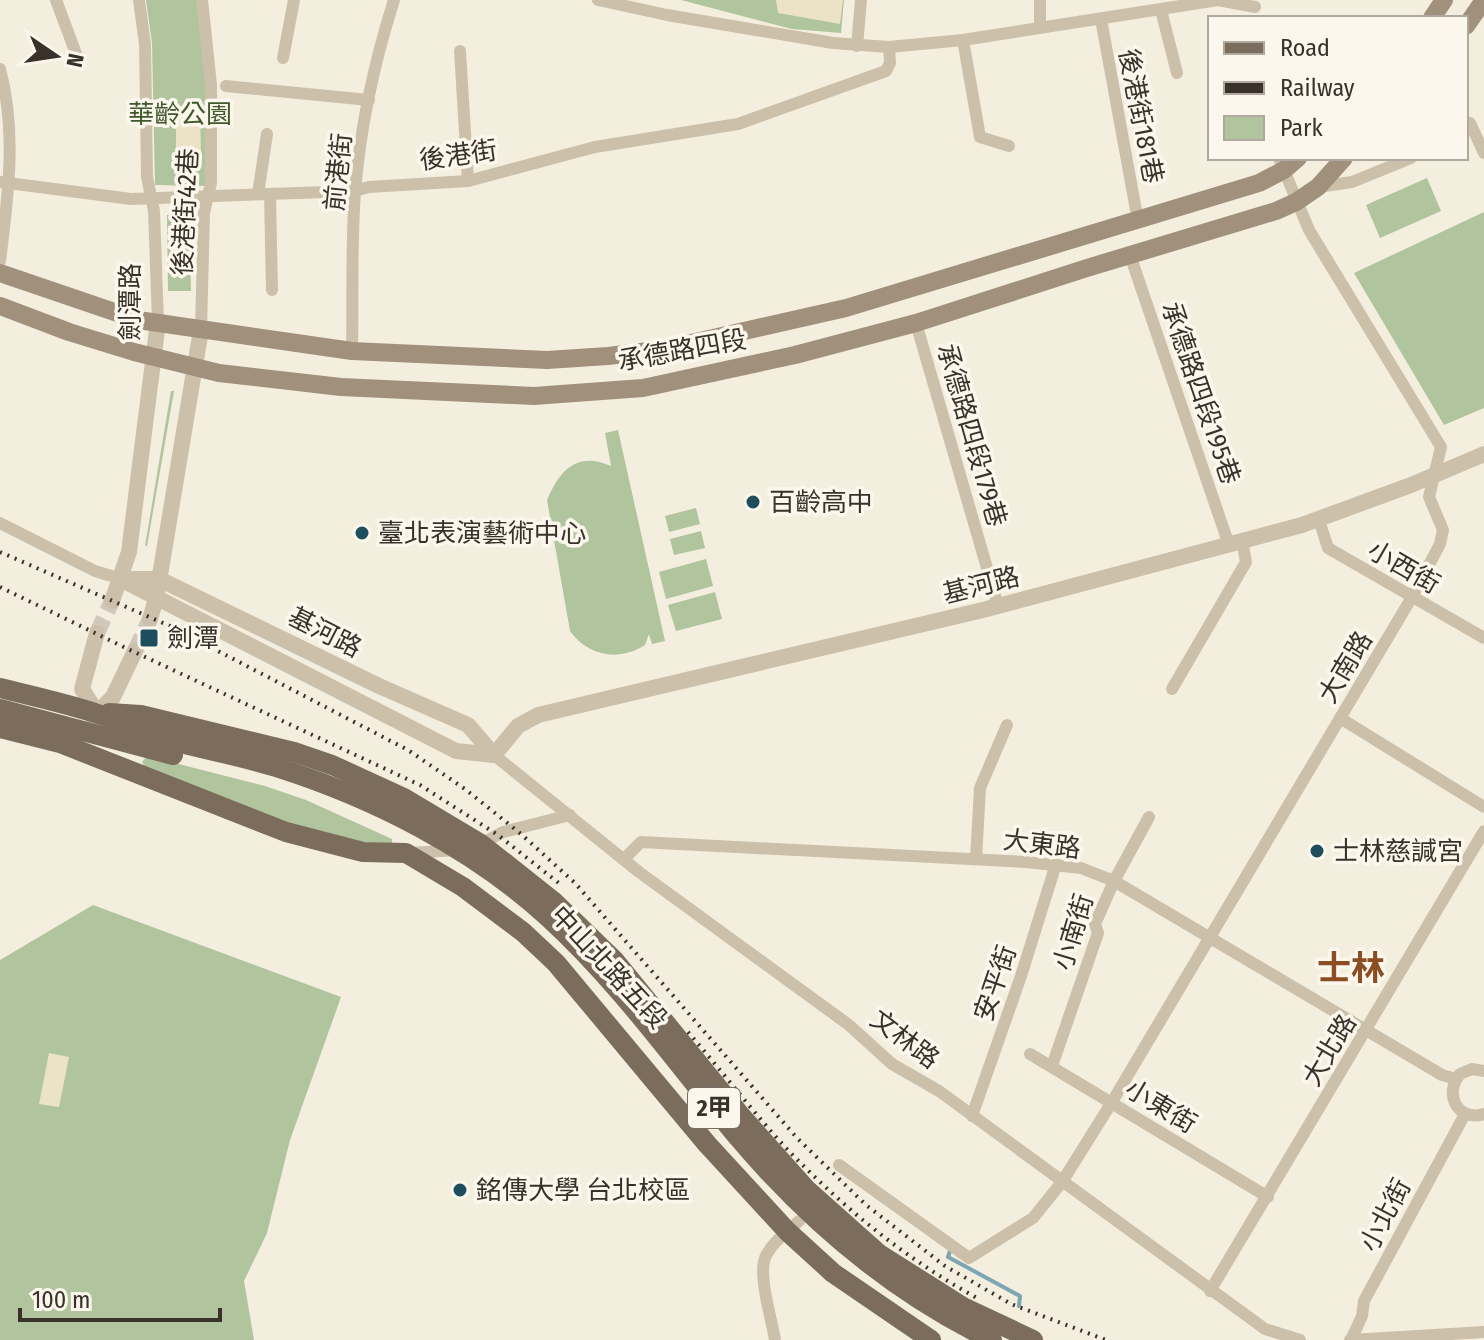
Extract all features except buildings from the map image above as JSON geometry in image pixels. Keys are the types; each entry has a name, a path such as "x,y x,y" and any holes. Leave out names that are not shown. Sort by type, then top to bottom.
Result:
{"main road":[{"path":"1468,23 1484,0"},
{"name":"承德路四段","path":"0,306 69,332 219,373 341,387 534,396 643,388 795,355 916,323 1276,211 1318,187 1342,160"},
{"name":"承德路四段","path":"0,273 138,320 352,351 547,360 665,349 846,308 1259,183 1287,162"},
{"name":"中山北路五段","path":"0,688 286,832 363,852 406,853 463,887 523,932 556,963 707,1144 793,1226 885,1291 966,1340"},
{"name":"中山北路五段","path":"0,709 281,783 449,852 546,915 580,948 739,1138 828,1230 899,1287 992,1340"},
{"name":"中山北路五段","path":"0,728 38,736 92,733 141,715 294,752 366,779 437,816 481,844 553,901 615,961 742,1117 806,1189 879,1254 963,1307 1022,1338"},
{"name":"中山北路五段","path":"449,852 575,961 833,1273 931,1340"}],"street":[{"path":"56,0 78,59"},
{"name":"劍潭路","path":"112,601 129,552 158,322 154,211 147,177 145,44 139,0"},
{"name":"後港街42巷","path":"201,330 204,213 211,183 211,85 202,0"},
{"path":"283,58 294,0"},
{"name":"前港街","path":"352,351 355,191 369,100 382,38 394,0"},
{"path":"598,0 667,15 857,46 889,47 963,40 1218,0 1255,8"},
{"path":"857,46 861,0"},
{"path":"1040,0 1040,28"},
{"path":"1161,10 1177,73"},
{"name":"後港街181巷","path":"1101,19 1138,221"},
{"path":"963,40 980,137 1009,146"},
{"name":"後港街","path":"5,183 131,199 355,191 369,187 468,181 595,147 738,124 886,71 890,63 889,47"},
{"path":"460,51 468,181"},
{"path":"0,69 6,91 0,261"},
{"path":"226,86 369,100"},
{"path":"1468,126 1484,153"},
{"path":"267,134 264,194 272,290"},
{"path":"1318,187 1352,182 1406,160"},
{"name":"大南路","path":"839,1165 969,1258 1033,1218 1062,1182 1112,1102 1412,597 1440,544 1443,530 1429,497 1441,447 1325,257 1296,202 1287,162"},
{"name":"承德路四段195巷","path":"1130,255 1236,543"},
{"name":"承德路四段179巷","path":"916,323 998,606"},
{"path":"150,619 156,599 201,330"},
{"name":"基河路","path":"494,755 518,726 538,715 998,606 1236,543 1319,520 1484,454"},
{"name":"小西街","path":"1319,520 1328,548 1484,638"},
{"name":"基河路","path":"0,523 95,571 121,579 456,751 494,755"},
{"path":"1172,689 1246,562 1236,543"},
{"name":"基河路","path":"121,579 159,579 379,686 468,725 494,755"},
{"path":"92,733 82,689 97,633"},
{"path":"92,733 135,651"},
{"path":"1340,718 1484,807"},
{"path":"976,859 980,788 1007,725"},
{"name":"文林路","path":"494,755 708,924 849,1025 892,1064 939,1091 1265,1329 1300,1340"},
{"path":"406,853 449,852 481,844 503,832 570,815"},
{"name":"小南街","path":"1052,1066 1098,933 1095,924 1114,881 1149,817"},
{"name":"大北路","path":"1210,1291 1484,831"},
{"name":"大東路","path":"624,859 641,842 976,859 1081,868 1114,881 1366,1031 1442,1075 1456,1079"},
{"name":"安平街","path":"972,1116 1056,864"},
{"name":"小東街","path":"1030,1054 1268,1197"},
{"path":"1484,1071 1466,1071 1456,1079 1452,1099 1465,1114 1484,1114"},
{"name":"小北街","path":"1351,1340 1362,1316 1364,1301 1465,1114"},
{"path":"775,1340 763,1273 764,1260 772,1245 793,1226"},
{"path":"1351,1340 1484,1332"}],"green space":[{"name":"華齡公園","path":"146,0 197,0 206,85 208,186 155,185 152,43"},
{"path":"681,0 844,0 841,33 792,29"},
{"path":"1427,178 1441,211 1380,238 1366,205"},
{"path":"1484,212 1484,408 1444,425 1354,273"},
{"path":"189,214 191,291 168,291 167,215"},
{"path":"171,391 174,391 145,546"},
{"path":"618,430 665,641 652,644 649,634 645,645 614,655 595,651 570,631 547,500 558,480 571,466 588,461 611,466 605,433"},
{"path":"696,508 700,524 669,532 665,516"},
{"path":"701,531 705,548 674,555 670,539"},
{"path":"706,559 713,586 666,599 659,572"},
{"path":"715,592 722,619 676,631 668,605"},
{"path":"147,756 265,786 306,800 392,839 392,843 328,837 235,807 146,769 142,762"},
{"path":"93,905 341,997 290,1140 267,1233 244,1281 254,1340 0,1340 0,960"}],"shaded area":[{"path":"776,0 843,0 840,24 778,13"},
{"path":"200,106 201,156 176,155 176,107"},
{"path":"49,1053 69,1057 59,1107 39,1104"}],"waterway":[{"path":"951,1248 948,1257 1020,1296 1019,1306"}],"tunnel":[{"path":"97,633 112,601"},
{"path":"135,651 150,619"}],"railway":[{"path":"0,552 170,626 408,750 465,789 575,883 797,1138 866,1205 945,1266 1011,1304 1106,1340"},
{"path":"0,587 420,785 498,835 560,884"},
{"path":"688,1032 773,1134 829,1191 900,1249 977,1298"}],"place":[{"name":"百齡高中","path":"753,502"},
{"name":"臺北表演藝術中心","path":"362,533"},
{"name":"劍潭","path":"149,638"},
{"name":"士林慈諴宮","path":"1317,851"},
{"name":"銘傳大學 台北校區","path":"460,1190"}],"district":[{"name":"士林","path":"1351,968"}]}
